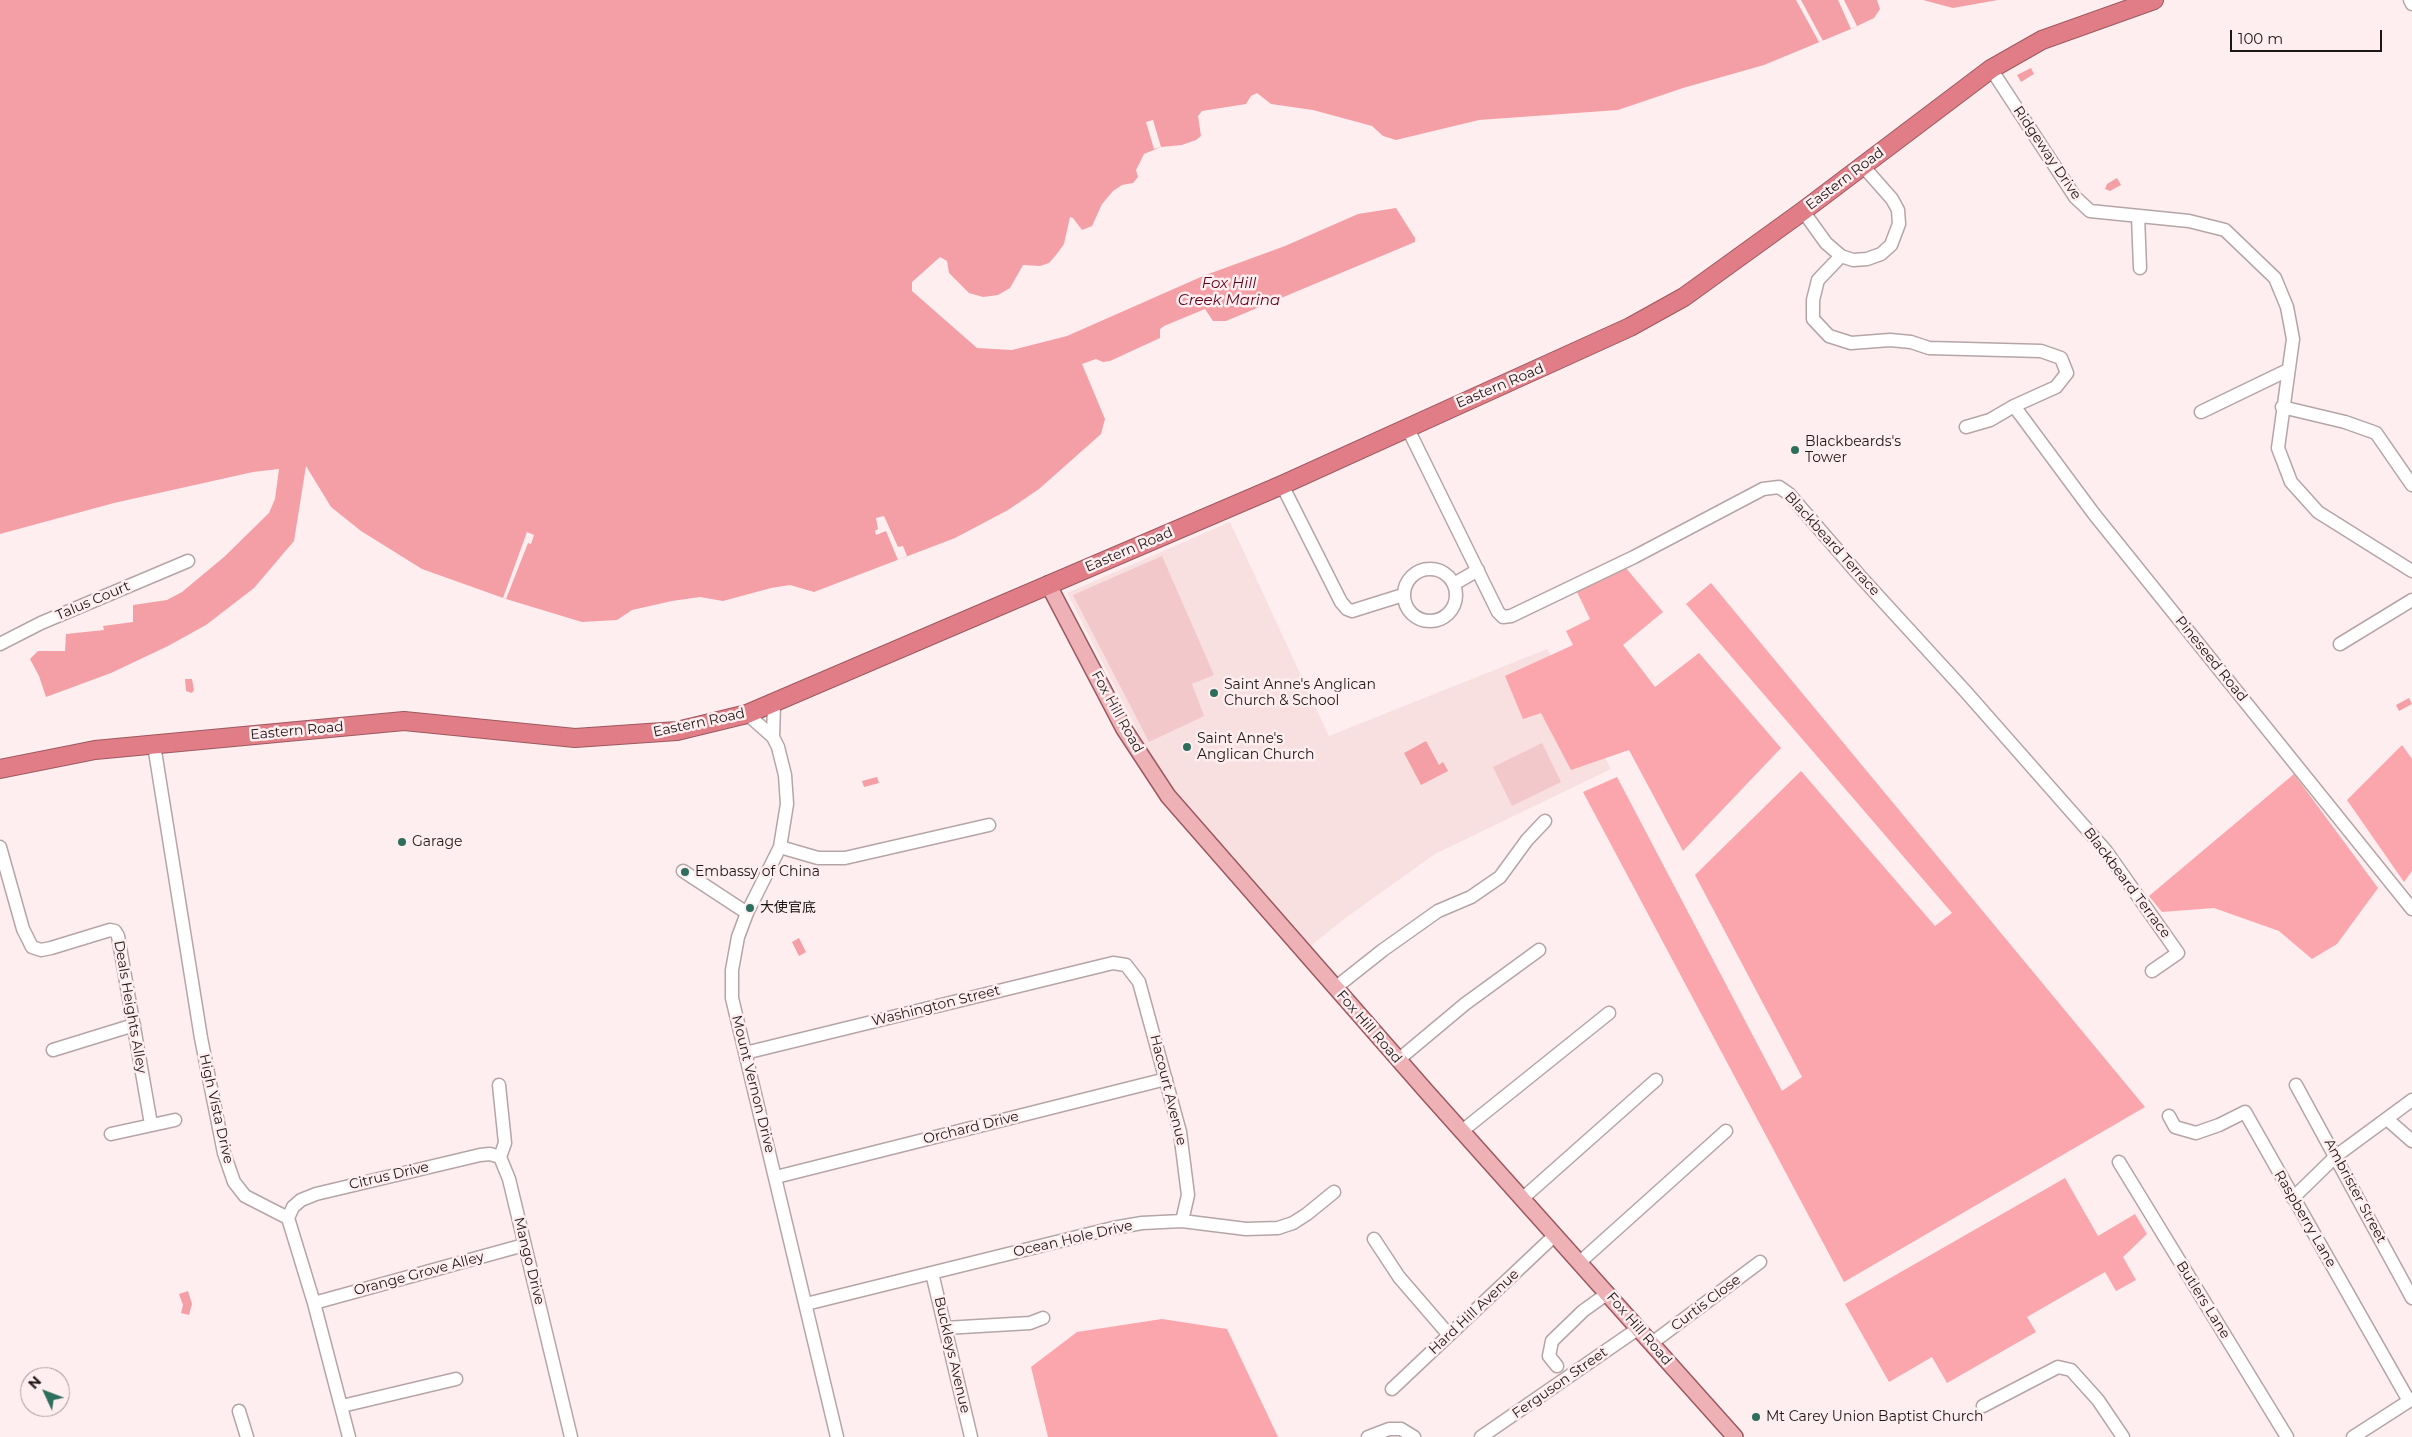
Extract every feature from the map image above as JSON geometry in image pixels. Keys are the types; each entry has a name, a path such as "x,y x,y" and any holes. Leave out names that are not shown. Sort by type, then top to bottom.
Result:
{"highway":[{"name":"Eastern Road","path":"1,767 95,750 404,721 575,738 677,731 747,714 1282,485 1492,388 1571,355 1630,327 1684,297 1803,211 1991,69 2042,40 2154,0"}],"main road":[{"name":"Fox Hill Road","path":"1048,584 1124,729 1168,796 1398,1060 1735,1437"}],"street":[{"path":"2410,0 2412,4"},
{"name":"Ridgeway Drive","path":"1991,69 2075,197 2090,211 2189,221 2225,230 2275,278 2288,307 2293,340 2282,407 2278,448 2291,482 2318,512 2412,572"},
{"path":"1803,211 1826,243 1840,256 1853,260 1881,254 1891,245 1899,224 1898,210 1892,199 1862,165"},
{"path":"2138,216 2140,268"},
{"path":"1840,256 1818,280 1813,300 1814,319 1829,336 1851,343 1890,340 1910,342 1929,348 2041,351 2061,358 2067,373 2056,387 2014,406 1990,420 1966,427"},
{"path":"2201,412 2288,370"},
{"name":"Pineseed Road","path":"2014,406 2094,514 2412,909"},
{"path":"2282,407 2345,422 2376,433 2412,485"},
{"name":"Blackbeard Terrace","path":"1407,427 1498,612 1503,617 1511,616 1634,558 1763,489 1779,487 1789,494 2106,851 2178,953 2152,971"},
{"path":"1282,485 1341,602 1347,609 1352,611 1404,595"},
{"name":"Talus Court","path":"0,644 41,623 188,561"},
{"path":"1425,569 1442,572 1454,584 1456,602 1447,616 1439,620 1431,622 1414,617 1405,603 1404,595 1410,578 1425,569"},
{"path":"1454,584 1478,570"},
{"path":"2340,644 2412,600"},
{"path":"773,737 774,704"},
{"path":"747,714 773,737"},
{"name":"Mount Vernon Drive","path":"773,737 785,775 787,804 780,847 747,913 738,937 732,970 732,998 837,1437"},
{"name":"High Vista Drive","path":"154,745 200,1038 215,1118 224,1153 234,1182 245,1196 288,1218"},
{"path":"1335,988 1383,950 1438,912 1471,897 1500,877 1527,840 1545,821"},
{"path":"780,847 818,858 845,858 989,825"},
{"name":"Deals Heights Alley","path":"0,847 23,928 32,947 41,950 51,948 110,930 115,931 118,936 151,1124"},
{"path":"683,872 747,913"},
{"path":"1398,1060 1465,1004 1539,950"},
{"name":"Washington Street","path":"745,1052 1112,963 1126,965"},
{"name":"Hacourt Avenue","path":"1126,965 1139,982 1180,1132 1188,1195 1182,1221"},
{"path":"1462,1131 1609,1012"},
{"path":"53,1050 134,1025"},
{"name":"Orchard Drive","path":"776,1177 1166,1079"},
{"path":"1522,1198 1656,1080"},
{"path":"499,1085 505,1143 500,1157"},
{"name":"Ambrister Street","path":"2296,1085 2412,1298"},
{"path":"2293,1198 2336,1156 2412,1100"},
{"name":"Raspberry Lane","path":"2169,1116 2175,1126 2196,1133 2220,1125 2244,1112 2410,1400"},
{"path":"2388,1119 2412,1141"},
{"path":"111,1134 175,1120"},
{"path":"1580,1262 1726,1131"},
{"name":"Citrus Drive","path":"288,1218 294,1206 301,1200 324,1192 480,1155 490,1154 500,1157"},
{"name":"Mango Drive","path":"500,1157 509,1179 571,1437"},
{"name":"Butlers Lane","path":"2119,1162 2287,1437"},
{"name":"Ocean Hole Drive","path":"806,1304 1113,1228 1142,1223 1182,1221 1238,1228 1278,1228 1293,1223 1307,1214 1334,1192"},
{"path":"288,1218 314,1303 349,1437"},
{"name":"Hard Hill Avenue","path":"1392,1389 1555,1235"},
{"path":"1374,1239 1399,1277 1449,1335"},
{"name":"Orange Grove Alley","path":"314,1303 524,1246"},
{"name":"Curtis Close","path":"1652,1343 1760,1262"},
{"name":"Buckleys Avenue","path":"932,1274 971,1437"},
{"path":"1557,1366 1549,1356 1552,1341 1583,1311 1608,1293"},
{"path":"945,1328 1030,1323 1044,1318"},
{"name":"Ferguson Street","path":"1481,1437 1639,1328"},
{"path":"1983,1406 2058,1367 2071,1370 2098,1400 2123,1437"},
{"path":"342,1406 456,1379"},
{"path":"2353,1437 2410,1400"},
{"path":"239,1411 247,1437"},
{"path":"1368,1437 1389,1429 1401,1429 1414,1437"}],"shaded area":[{"name":"Saint Anne's Anglican Church & School","path":"1230,522 1329,736 1547,649 1611,769 1435,854 1344,919 1307,949 1177,795 1149,753 1067,593"},
{"path":"1162,556 1214,675 1192,684 1204,716 1149,742 1073,595"},
{"path":"1625,567 1663,612 1623,645 1655,687 1699,653 1781,748 1683,851 1629,750 1571,770 1541,713 1523,719 1505,676 1573,645 1566,631 1590,619 1577,592"},
{"path":"1711,583 2145,1107 1844,1282 1583,792 1617,777 1782,1091 1802,1077 1695,875 1801,771 1935,926 1952,913 1686,604"},
{"path":"1542,743 1561,782 1512,806 1493,767"},
{"path":"2402,745 2412,759 2412,871 2404,882 2347,800"},
{"path":"2294,774 2378,888 2337,944 2312,959 2279,931 2214,908 2162,912 2149,896"},
{"path":"2065,1178 2098,1236 2135,1214 2147,1234 2123,1257 2136,1280 2116,1291 2105,1272 2027,1317 2036,1332 1947,1383 1932,1357 1889,1382 1845,1304"},
{"path":"1162,1319 1227,1329 1278,1437 1048,1437 1031,1367 1077,1332"}],"water":[{"name":"Fox Hill Creek Marina","path":"0,0 1877,0 1880,9 1874,18 1764,65 1683,88 1618,110 1479,120 1396,140 1383,136 1372,126 1313,110 1271,104 1257,93 1251,96 1246,104 1202,111 1198,116 1201,136 1182,145 1161,147 1144,154 1136,170 1138,177 1133,183 1122,185 1113,191 1102,204 1092,226 1082,230 1073,218 1070,217 1064,244 1056,255 1049,263 1040,266 1023,265 1010,288 998,295 983,297 969,293 949,273 947,261 940,257 912,282 912,291 977,348 1012,350 1067,336 1203,276 1285,246 1358,214 1396,208 1415,238 1415,242 1226,321 1213,321 1205,309 1164,326 1160,329 1160,338 1110,361 1103,362 1096,359 1082,364 1105,419 1101,434 1039,489 1008,510 955,538 814,592 790,585 723,601 700,597 672,601 632,610 617,620 582,622 506,599 422,569 361,531 331,507 306,466 294,541 254,588 206,625 168,646 111,673 46,697 39,676 30,659 38,651 65,651 66,634 104,630 103,626 133,622 133,605 167,600 182,592 224,557 269,513 275,499 279,469 253,472 114,503 0,534"},
{"path":"1923,0 1998,0 1953,8"},
{"path":"2031,68 2034,74 2021,82 2017,75"},
{"path":"2117,178 2121,185 2110,191 2105,189 2107,184"},
{"path":"185,679 192,679 194,690 192,693 186,691"},
{"path":"2409,698 2412,704 2399,711 2396,705"},
{"path":"1426,741 1439,765 1443,762 1448,771 1421,785 1404,753"},
{"path":"877,777 879,783 864,787 862,781"},
{"path":"799,938 806,952 799,956 792,942"},
{"path":"188,1291 192,1304 189,1315 181,1313 183,1305 179,1294"}],"pier":[{"path":"1796,0 1801,0 1823,41 1819,42"},
{"path":"1838,0 1844,0 1857,26 1851,29"},
{"path":"1153,120 1161,147 1154,149 1146,122"},
{"path":"884,516 898,547 903,546 907,556 898,560 886,531 876,535 875,531 878,529 876,518"},
{"path":"527,532 534,535 531,544 528,543 506,599 503,598"}],"place":[{"name":"Blackbeards's Tower","path":"1795,450"},
{"name":"Saint Anne's Anglican Church & School","path":"1214,693"},
{"name":"Saint Anne's Anglican Church","path":"1187,747"},
{"name":"Garage","path":"402,842"},
{"name":"Embassy of China","path":"685,872"},
{"name":"大使官底","path":"750,908"},
{"name":"Mt Carey Union Baptist Church","path":"1756,1417"}]}
